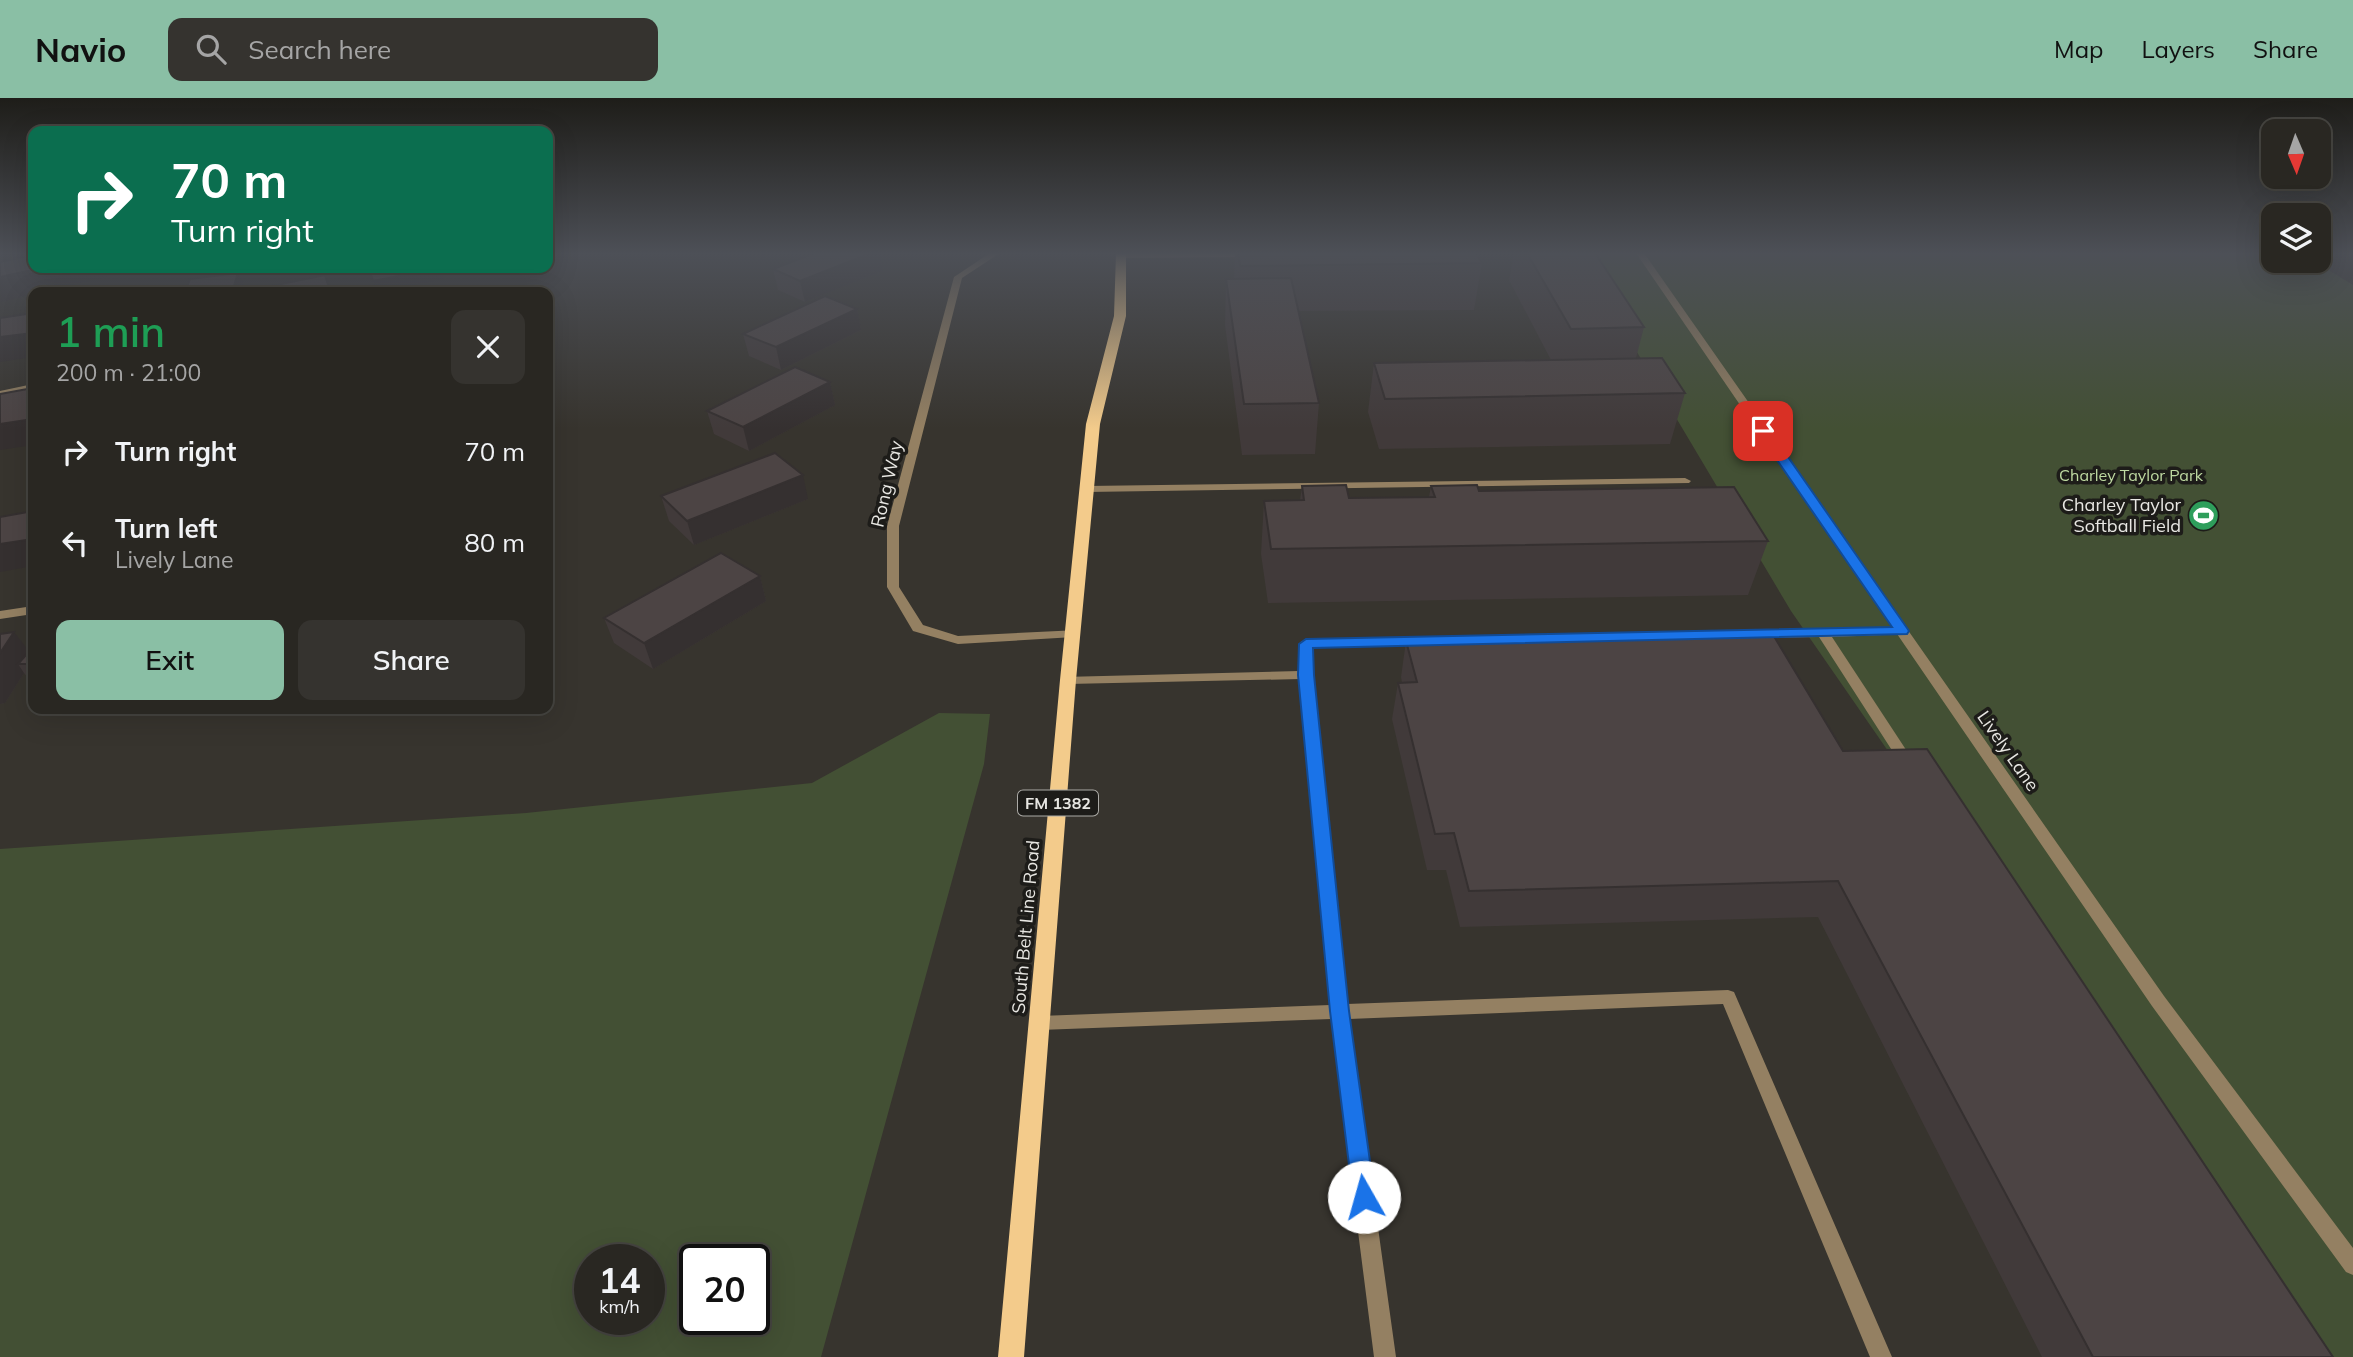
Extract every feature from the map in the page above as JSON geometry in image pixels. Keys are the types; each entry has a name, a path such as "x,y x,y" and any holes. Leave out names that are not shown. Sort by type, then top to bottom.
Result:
{"main road":[{"name":"South Belt Line Road","path":"1011,1357 1068,680 1093,424 1120,312"}],"street":[{"name":"Rong Way","path":"949,312 893,526 893,587 918,628 958,640 1074,633"},
{"name":"Lively Lane","path":"1681,312 2158,1000 2353,1265"},
{"path":"0,394 28,388"},
{"path":"1087,489 1685,481"},
{"path":"0,615 28,611"},
{"path":"1739,635 1902,631"},
{"path":"1823,633 1923,785"},
{"path":"1385,1357 1339,1011 1306,675 1306,644 1432,641"},
{"path":"1068,680 1306,675"},
{"path":"1040,1023 1728,996 1881,1357"}],"green space":[{"name":"Charley Taylor Park","path":"1613,312 2353,312 2353,1357 2308,1357 1791,611"},
{"path":"939,713 990,714 984,764 821,1357 0,1357 0,849 526,813 812,783"}],"building":[{"path":"791,312 851,312 776,347 743,334"},
{"path":"1231,312 1299,312 1319,403 1244,404"},
{"path":"1561,312 1634,312 1644,327 1571,329"},
{"path":"28,314 28,334 0,337 0,318"},
{"path":"1662,358 1685,393 1385,399 1374,363"},
{"path":"795,367 830,382 743,427 707,411"},
{"path":"28,389 28,420 0,424 0,394"},
{"path":"775,453 803,475 687,521 661,496"},
{"path":"1346,485 1349,498 1435,497 1431,486 1477,485 1479,491 1734,487 1768,541 1271,549 1264,501 1304,500 1302,486"},
{"path":"28,512 28,540 0,544 0,517"},
{"path":"721,553 760,576 644,643 604,618"},
{"path":"14,632 0,653 0,634"},
{"path":"1772,633 1843,751 1927,749 2333,1357 2093,1357 1838,881 1469,891 1454,833 1435,834 1398,683 1417,682 1406,641"},
{"path":"28,653 28,664 18,664"}],"place":[{"name":"Charley Taylor Softball Field","path":"2204,515"}],"route":[{"path":"1364,1197 1339,1011 1306,675 1306,644 1902,631 1763,431"}]}
